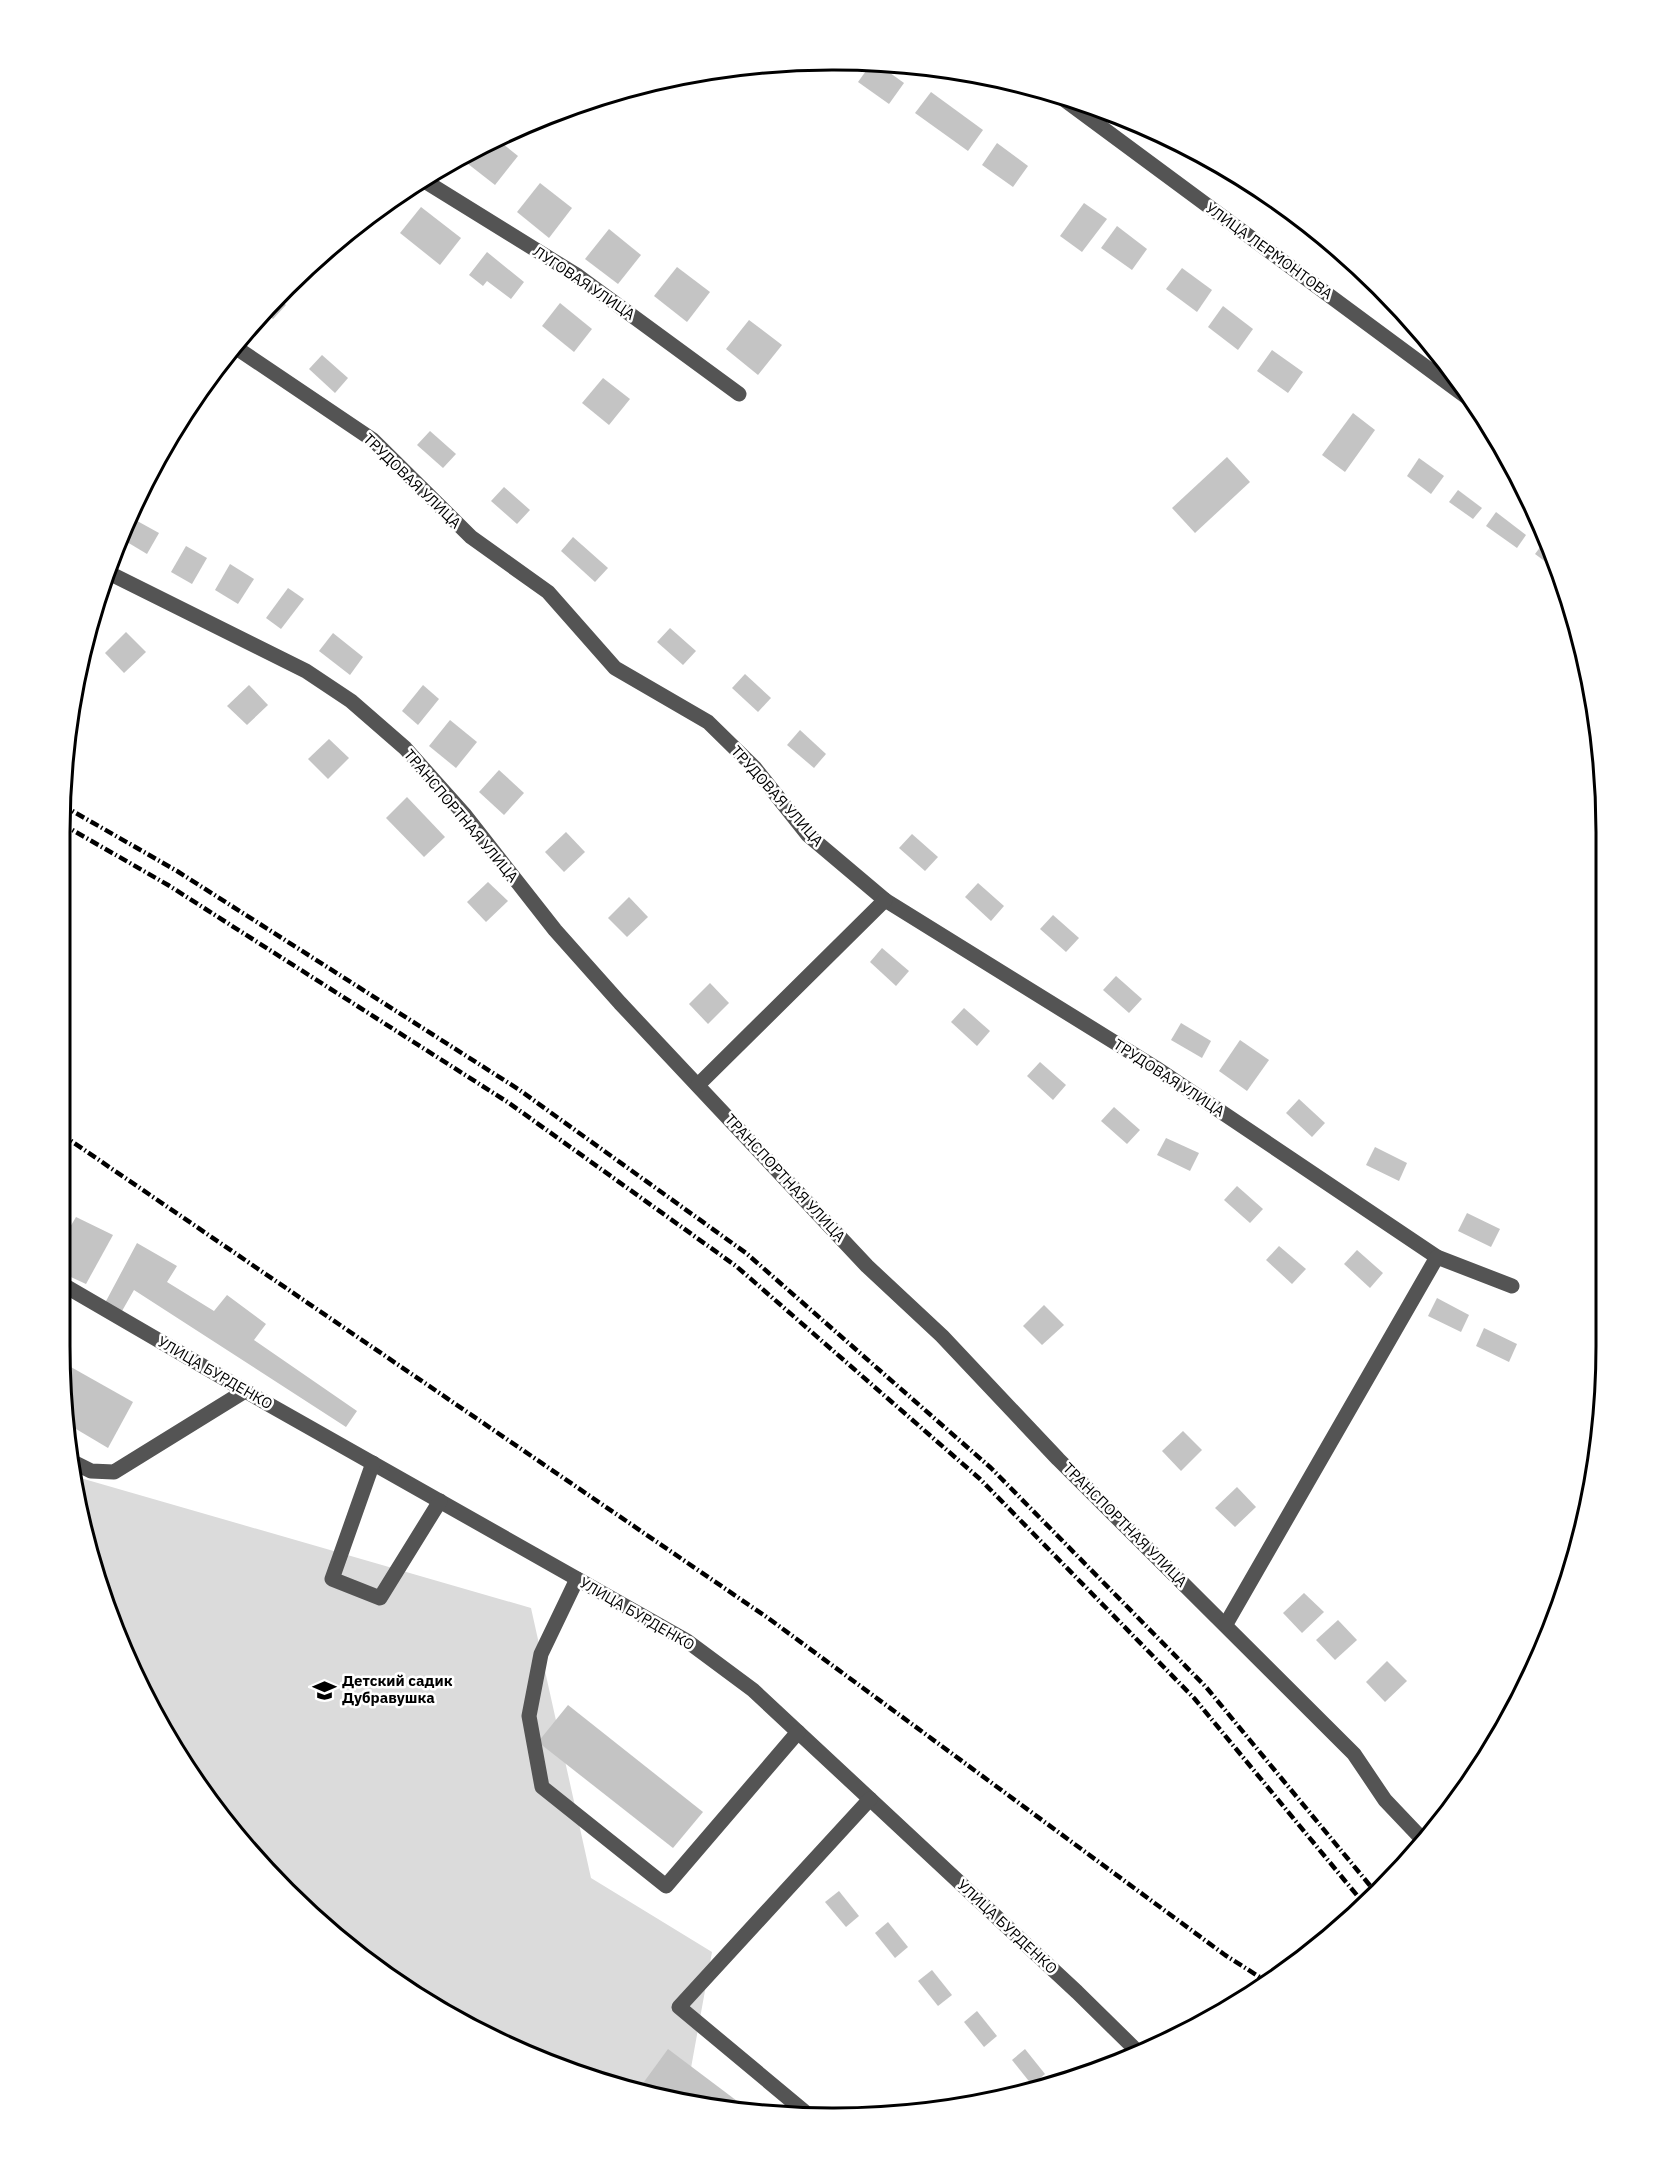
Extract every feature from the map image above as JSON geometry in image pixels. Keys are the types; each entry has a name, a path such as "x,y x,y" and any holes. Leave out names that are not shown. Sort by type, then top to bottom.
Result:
{"street":[{"name":"УЛИЦА ЛЕРМОНТОВА","path":"1081,112 1449,384"},
{"name":"ЛУГОВАЯ УЛИЦА","path":"432,185 578,276 739,394"},
{"name":"ТРУДОВАЯ УЛИЦА","path":"242,352 373,440 471,537 548,592 615,668 708,722 754,767 808,835 885,900 1156,1068 1437,1257 1512,1286"},
{"name":"ТРАНСПОРТНАЯ УЛИЦА","path":"116,576 306,671 351,701 405,748 464,814 555,930 620,1003 867,1266 942,1336 1058,1459 1354,1754 1385,1800 1418,1835"},
{"path":"698,1085 885,900"},
{"path":"1226,1624 1437,1257"},
{"name":"УЛИЦА БУРДЕНКО","path":"71,1289 687,1641 753,1690 1069,1984 1133,2047"},
{"path":"80,1466 91,1471 114,1472 246,1391"},
{"path":"373,1463 332,1578 380,1598 440,1501"},
{"path":"577,1578 542,1654 529,1716 542,1787 666,1886 798,1732"},
{"path":"798,2107 679,2007 870,1799"}],"shaded area":[{"path":"82,1479 531,1608 591,1878 712,1952 686,2094 636,2083 588,2068 496,2030 409,1980 369,1951 330,1919 260,1849 199,1770 149,1683 129,1638 96,1543"}],"building":[{"path":"866,71 890,73 904,83 889,104 858,82"},
{"path":"931,92 983,130 968,151 915,113"},
{"path":"997,143 1028,166 1013,187 982,165"},
{"path":"505,145 518,156 495,185 468,164"},
{"path":"540,183 572,208 549,238 517,212"},
{"path":"1084,203 1107,219 1082,252 1060,236"},
{"path":"421,207 461,238 440,265 400,233"},
{"path":"1117,226 1147,249 1132,270 1101,248"},
{"path":"609,229 641,255 618,284 585,259"},
{"path":"487,252 524,282 511,299 487,281 483,286 469,275"},
{"path":"677,267 710,292 687,322 654,296"},
{"path":"1182,268 1212,290 1197,312 1166,289"},
{"path":"560,303 592,329 574,352 542,326"},
{"path":"285,304 286,305 273,319 272,318"},
{"path":"1223,306 1253,329 1238,350 1208,327"},
{"path":"749,320 782,345 758,375 726,349"},
{"path":"1272,350 1303,372 1288,393 1257,371"},
{"path":"322,355 348,378 335,393 309,369"},
{"path":"603,378 630,399 609,425 582,403"},
{"path":"1353,413 1375,430 1345,472 1322,455"},
{"path":"430,431 456,454 443,468 417,445"},
{"path":"1227,457 1250,482 1195,533 1172,508"},
{"path":"1419,458 1444,476 1431,494 1407,476"},
{"path":"504,487 530,510 517,524 491,501"},
{"path":"1458,490 1482,508 1473,519 1449,502"},
{"path":"1496,512 1526,535 1517,548 1486,526"},
{"path":"138,521 159,533 147,554 128,543"},
{"path":"573,537 608,568 595,582 561,551"},
{"path":"186,546 207,558 192,584 171,572"},
{"path":"1540,548 1545,561 1535,554"},
{"path":"230,564 254,579 238,604 215,590"},
{"path":"288,588 304,599 281,629 266,618"},
{"path":"670,628 696,651 683,665 657,642"},
{"path":"126,632 146,652 124,673 105,653"},
{"path":"333,633 363,657 350,675 319,651"},
{"path":"745,674 771,698 758,712 732,688"},
{"path":"249,685 268,705 247,725 227,706"},
{"path":"423,685 439,699 418,725 402,711"},
{"path":"450,720 477,742 456,768 429,746"},
{"path":"800,730 826,754 814,768 787,745"},
{"path":"329,739 349,758 328,779 308,759"},
{"path":"499,770 524,793 504,815 479,792"},
{"path":"407,797 445,837 424,857 386,818"},
{"path":"566,832 585,852 564,872 545,852"},
{"path":"912,834 938,857 925,871 899,848"},
{"path":"488,882 508,901 486,922 467,902"},
{"path":"978,883 1004,906 991,921 965,897"},
{"path":"629,897 648,917 627,937 608,918"},
{"path":"1053,915 1079,938 1066,952 1040,929"},
{"path":"882,948 909,971 896,986 870,962"},
{"path":"1116,976 1142,999 1129,1013 1103,990"},
{"path":"710,983 729,1003 708,1024 689,1004"},
{"path":"964,1008 990,1031 977,1046 951,1022"},
{"path":"1181,1023 1211,1041 1202,1058 1171,1040"},
{"path":"1240,1040 1269,1060 1247,1091 1219,1071"},
{"path":"1040,1062 1066,1085 1053,1100 1027,1076"},
{"path":"1299,1099 1325,1123 1312,1137 1286,1113"},
{"path":"1114,1107 1140,1130 1127,1144 1101,1121"},
{"path":"1166,1138 1199,1153 1190,1171 1157,1155"},
{"path":"1375,1147 1407,1163 1399,1181 1366,1165"},
{"path":"1237,1186 1263,1209 1250,1223 1224,1200"},
{"path":"1467,1213 1500,1229 1491,1247 1458,1231"},
{"path":"76,1217 113,1235 86,1284 71,1277 71,1225"},
{"path":"137,1243 177,1266 167,1282 214,1311 227,1295 266,1324 254,1340 357,1411 346,1427 134,1290 122,1311 105,1303"},
{"path":"1279,1246 1306,1269 1292,1284 1266,1260"},
{"path":"1357,1250 1383,1273 1370,1288 1344,1264"},
{"path":"1437,1298 1469,1315 1461,1332 1428,1316"},
{"path":"1044,1305 1064,1325 1042,1345 1023,1326"},
{"path":"1484,1328 1517,1344 1509,1362 1476,1346"},
{"path":"71,1367 133,1402 108,1448 75,1429"},
{"path":"1183,1431 1202,1450 1181,1471 1162,1451"},
{"path":"1237,1487 1256,1507 1235,1527 1215,1508"},
{"path":"1304,1593 1324,1612 1302,1633 1283,1613"},
{"path":"1338,1620 1357,1640 1335,1660 1316,1640"},
{"path":"1387,1661 1407,1681 1385,1702 1366,1682"},
{"path":"568,1705 703,1812 673,1848 538,1742"},
{"path":"839,1891 859,1916 846,1927 825,1902"},
{"path":"888,1922 908,1947 895,1958 875,1933"},
{"path":"932,1970 952,1995 938,2006 918,1981"},
{"path":"977,2011 997,2036 984,2047 964,2022"},
{"path":"668,2049 739,2103 684,2094 642,2084"},
{"path":"1025,2049 1045,2074 1030,2083 1012,2060"}],"railway":[{"path":"71,810 177,871 518,1089 746,1253 991,1468 1206,1687 1371,1886"},
{"path":"71,829 168,885 509,1103 736,1266 980,1479 1194,1698 1359,1897"},
{"path":"71,1141 768,1618 1225,1955 1260,1978"}],"place":[{"name":"Детский садик Дубравушка","path":"324,1690"}]}
